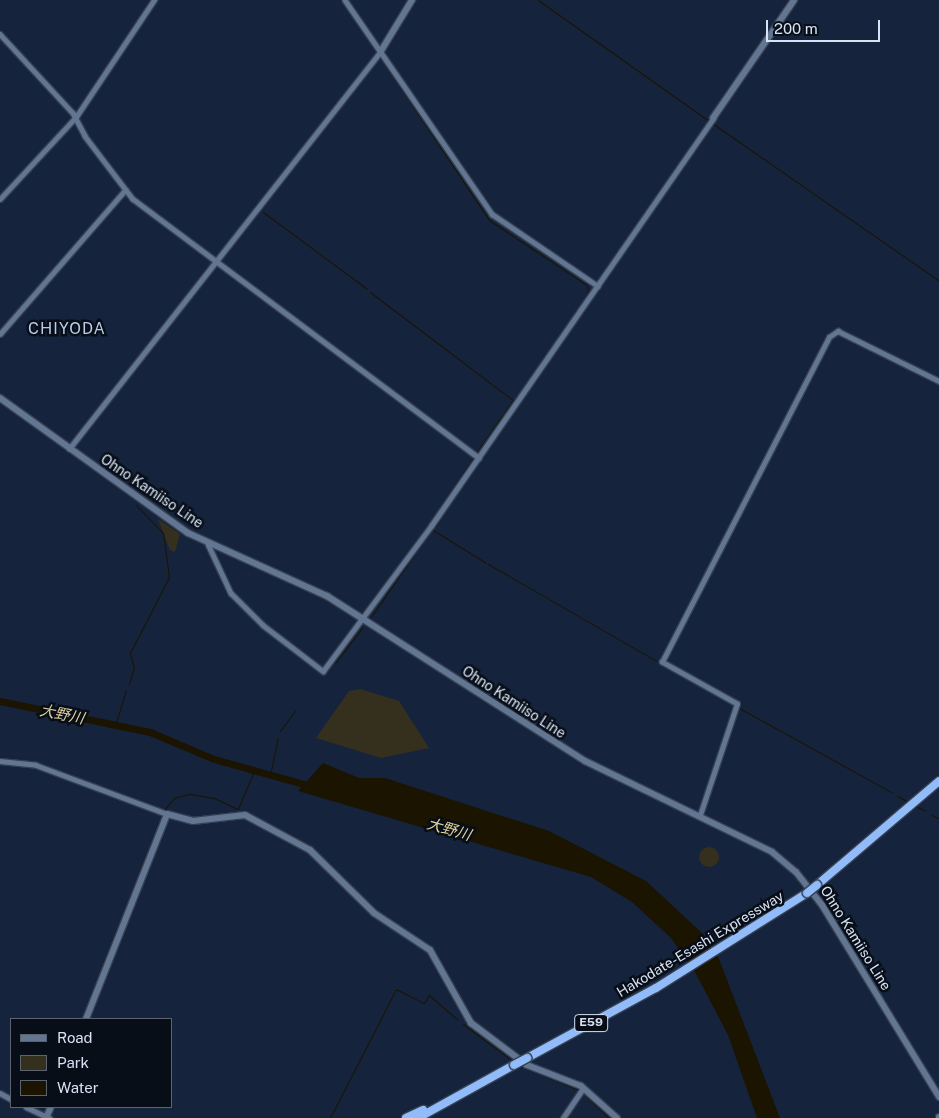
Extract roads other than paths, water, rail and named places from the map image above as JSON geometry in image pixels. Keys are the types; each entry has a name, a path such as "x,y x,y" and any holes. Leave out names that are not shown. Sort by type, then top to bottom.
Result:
{"highway":[{"name":"Hakodate-Esashi Expressway","path":"418,1118 656,988 746,935 807,893 912,806 939,781"},
{"name":"Hakodate-Esashi Expressway","path":"406,1118 479,1084"}],"main road":[{"path":"381,51 412,0"},
{"path":"713,118 794,0"},
{"name":"Ohno Kamiiso Line","path":"0,398 69,450 208,544 301,582 365,619 566,750 772,852 807,884 939,1097"},
{"path":"86,1018 167,814 193,821 245,815 300,842 374,913 435,954 471,1023 527,1065 581,1090 617,1118"}],"street":[{"path":"0,199 76,118 154,0"},
{"path":"346,0 492,214 598,286"},
{"path":"0,34 76,118 126,190 479,458"},
{"path":"69,450 220,261 381,51"},
{"path":"208,544 231,594 262,625 323,671 365,619 479,458 713,118"},
{"path":"0,334 126,190"},
{"path":"700,815 737,704 662,662 829,337 838,332 939,381"},
{"path":"0,761 36,765 167,814"},
{"path":"563,1118 581,1090"},
{"path":"28,1108 48,1118"}],"water":[{"path":"323,763 359,778 385,778 549,831 646,881 703,934 719,959 780,1118 757,1118 728,1035 695,972 671,938 632,902 591,877 298,791"}],"waterway":[{"path":"341,0 377,52"},
{"path":"538,0 709,121"},
{"path":"380,57 489,220 587,285 588,295 570,321"},
{"path":"712,123 939,281"},
{"path":"263,212 367,289"},
{"path":"370,292 513,400 477,452"},
{"path":"420,537 473,458"},
{"path":"438,513 452,491"},
{"path":"129,684 134,668 130,653 169,577 163,533 136,505"},
{"path":"435,527 440,519"},
{"path":"433,530 486,563"},
{"path":"371,617 423,542"},
{"path":"488,564 731,704"},
{"path":"335,663 362,628"},
{"path":"115,726 126,691"},
{"name":"大野川","path":"0,701 150,732 214,759 311,786"},
{"path":"739,708 891,792"},
{"path":"280,731 296,710"},
{"path":"270,775 278,738"},
{"path":"164,810 174,798 189,794 214,798 238,809 254,771"},
{"path":"897,796 910,803"},
{"path":"915,806 926,811"},
{"path":"932,815 939,819"},
{"path":"156,833 162,816"},
{"path":"150,846 153,839"},
{"path":"139,872 147,853"},
{"path":"132,892 137,879"},
{"path":"120,921 129,900"},
{"path":"112,941 117,928"},
{"path":"103,964 109,949"},
{"path":"95,987 100,973"},
{"path":"330,1118 396,989 424,1003 429,995 458,1020"},
{"path":"89,1003 92,996"},
{"path":"463,1024 513,1061"},
{"path":"520,1066 579,1090"},
{"path":"582,1092 609,1118"}],"district":[{"name":"CHIYODA","path":"67,329"}]}
